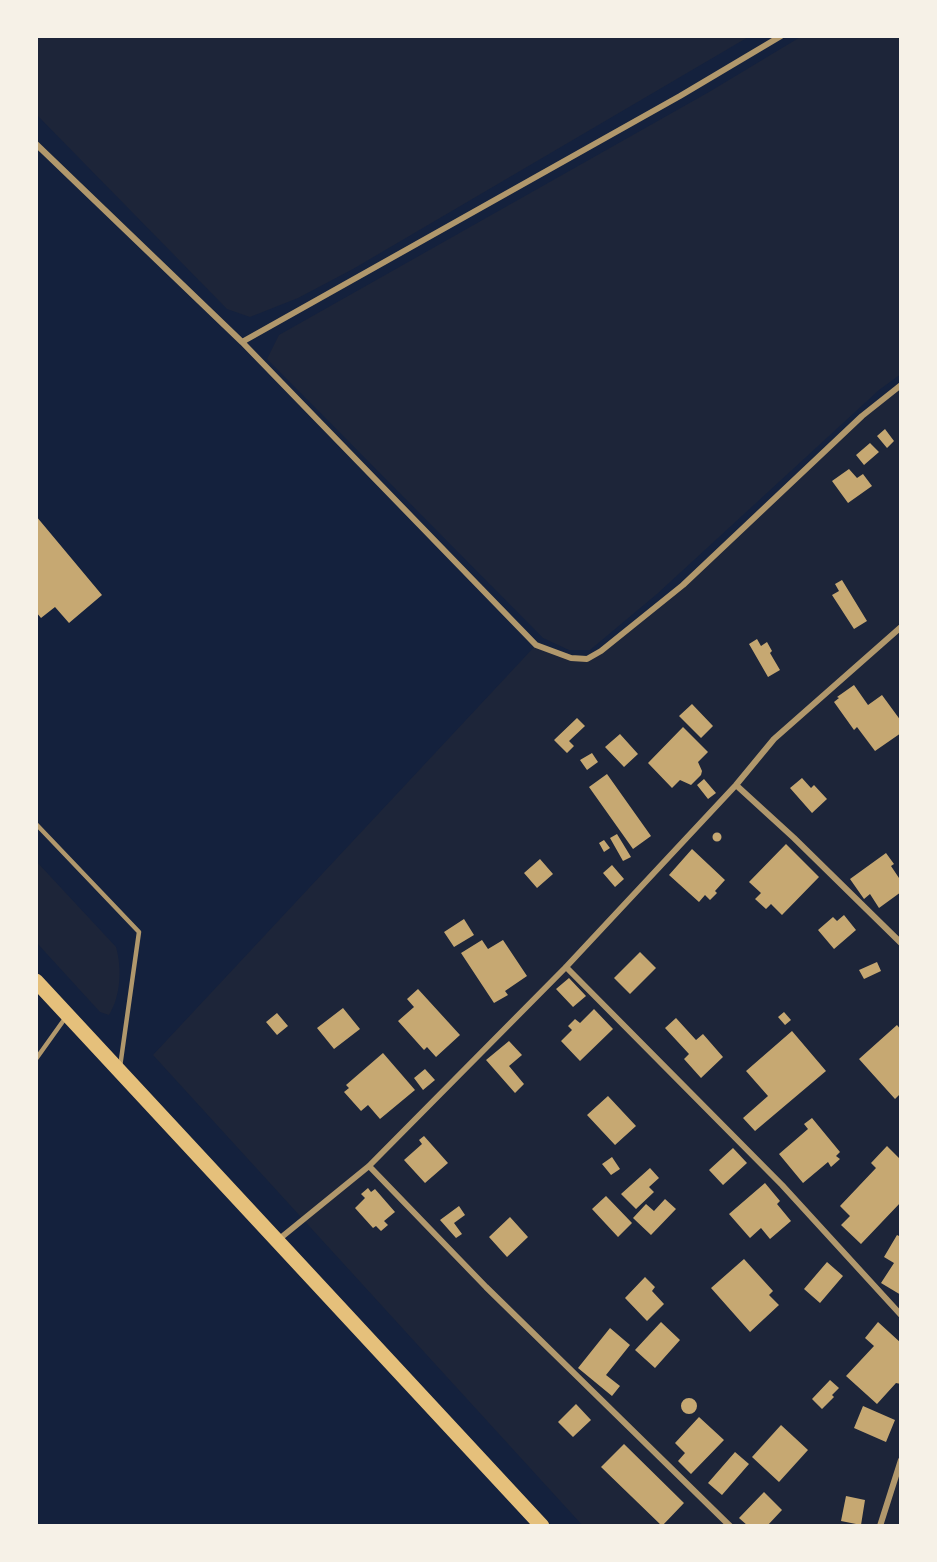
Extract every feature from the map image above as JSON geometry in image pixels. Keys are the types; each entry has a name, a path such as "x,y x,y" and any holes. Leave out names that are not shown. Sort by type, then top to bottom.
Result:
{"main road":[{"path":"36,981 543,1526"}],"street":[{"path":"242,342 781,36"},
{"path":"36,144 242,342 536,645 571,658 587,659 601,651 683,585 862,416 901,385"},
{"path":"277,1241 369,1166 566,967 736,785 774,740 900,631"},
{"path":"736,785 794,838 901,943"},
{"path":"566,967 782,1185 901,1316"},
{"path":"369,1166 486,1287 730,1526"},
{"path":"880,1526 901,1460"}],"lane":[{"path":"36,824 139,932 119,1070"},
{"path":"36,1059 67,1015"}],"shaded area":[{"path":"36,36 750,36 353,269 298,298 250,317 227,309 36,114"},
{"path":"802,36 901,36 901,374 879,390 657,594 590,650 569,650 543,638 267,359 279,335 709,92"},
{"path":"901,385 901,1526 583,1526 153,1055 536,645 571,658 587,659 683,585 862,416"},
{"path":"36,861 116,947 119,982 116,999 109,1015 100,1012 36,942"}],"building":[{"path":"885,429 894,441 887,448 877,436"},
{"path":"870,443 879,452 864,465 856,455"},
{"path":"849,469 857,478 863,474 872,486 848,503 832,481"},
{"path":"36,516 102,595 69,623 55,607 41,618 36,612"},
{"path":"842,580 867,621 854,629 832,595 839,591 835,584"},
{"path":"757,639 761,646 767,642 772,651 770,653 780,670 768,677 749,644"},
{"path":"854,685 868,705 882,695 901,721 901,733 875,751 857,727 854,730 834,702 839,698 837,697"},
{"path":"692,704 713,726 701,738 679,716"},
{"path":"577,718 585,726 569,741 574,746 567,753 554,740"},
{"path":"683,727 708,752 698,762 702,771 701,775 691,785 680,780 672,788 648,763"},
{"path":"620,734 638,754 624,767 605,747"},
{"path":"592,753 598,762 587,770 580,760"},
{"path":"607,774 651,836 633,849 589,787"},
{"path":"802,778 811,788 814,785 827,799 812,813 790,788"},
{"path":"704,779 716,793 708,799 697,785"},
{"path":"717,832 722,837 717,842 712,837"},
{"path":"617,834 631,857 623,861 610,838"},
{"path":"604,840 610,848 604,852 599,843"},
{"path":"786,844 819,877 782,915 771,904 766,909 755,899 761,893 749,882"},
{"path":"692,849 725,880 710,900 705,895 699,902 669,875"},
{"path":"886,853 894,864 891,866 901,881 901,892 879,908 870,894 864,899 850,879"},
{"path":"540,859 553,874 537,888 524,873"},
{"path":"612,865 624,879 615,887 603,873"},
{"path":"844,915 856,930 834,949 818,930 833,917 837,921"},
{"path":"464,919 474,935 454,947 444,932"},
{"path":"482,940 488,949 503,940 527,976 505,991 508,995 494,1003 461,953"},
{"path":"640,952 656,968 630,994 614,978"},
{"path":"877,962 881,971 864,979 859,970"},
{"path":"569,978 586,996 573,1007 556,989"},
{"path":"418,989 460,1035 436,1057 427,1047 424,1050 398,1021 414,1007 407,999"},
{"path":"343,1008 360,1029 334,1049 317,1028"},
{"path":"594,1009 613,1029 580,1061 561,1041 572,1030 568,1026 575,1019 580,1023"},
{"path":"784,1012 791,1020 785,1025 778,1017"},
{"path":"277,1013 288,1026 277,1035 266,1022"},
{"path":"676,1018 696,1040 703,1034 723,1057 701,1078 684,1059 689,1054 665,1028"},
{"path":"897,1025 901,1030 901,1093 895,1099 859,1059"},
{"path":"792,1031 826,1071 755,1131 743,1118 768,1096 746,1071"},
{"path":"509,1041 522,1055 509,1066 524,1084 515,1093 486,1060"},
{"path":"383,1053 415,1090 380,1119 368,1105 361,1111 344,1092 349,1088 346,1085"},
{"path":"425,1069 435,1080 423,1090 414,1078"},
{"path":"608,1096 636,1126 615,1145 587,1115"},
{"path":"812,1118 840,1152 836,1156 840,1159 831,1167 828,1162 803,1183 779,1154 808,1129 804,1124"},
{"path":"424,1136 448,1163 425,1183 404,1160 422,1144 419,1140"},
{"path":"887,1146 901,1160 901,1202 861,1244 841,1225 850,1216 840,1206 876,1168 871,1163"},
{"path":"733,1148 747,1163 723,1185 709,1170"},
{"path":"612,1157 620,1169 611,1175 602,1164"},
{"path":"650,1168 659,1178 649,1187 654,1192 636,1209 621,1194"},
{"path":"765,1183 780,1201 777,1204 791,1221 770,1239 761,1228 750,1238 729,1214"},
{"path":"368,1188 371,1192 375,1189 395,1212 384,1221 388,1225 381,1231 376,1226 373,1228 355,1208 365,1198 361,1194"},
{"path":"606,1196 632,1223 618,1237 592,1209"},
{"path":"665,1199 676,1209 651,1235 633,1218 646,1204 654,1211"},
{"path":"459,1206 465,1215 454,1223 462,1234 456,1238 440,1220"},
{"path":"510,1217 528,1237 507,1257 489,1237"},
{"path":"897,1235 901,1237 901,1295 881,1283 894,1263 884,1257"},
{"path":"744,1259 773,1291 769,1295 779,1305 750,1332 711,1288"},
{"path":"827,1262 843,1276 820,1303 804,1289"},
{"path":"645,1277 655,1287 652,1291 664,1304 647,1321 625,1298"},
{"path":"661,1322 680,1340 655,1368 635,1350"},
{"path":"878,1322 901,1343 901,1384 896,1383 877,1404 846,1376 874,1346 865,1338"},
{"path":"610,1328 630,1345 606,1375 620,1386 612,1396 578,1368"},
{"path":"830,1380 839,1388 822,1409 812,1399"},
{"path":"689,1398 697,1406 689,1414 681,1406"},
{"path":"576,1404 591,1420 573,1437 558,1422"},
{"path":"863,1406 895,1420 886,1442 854,1428"},
{"path":"699,1417 724,1440 691,1474 678,1461 685,1453 675,1443"},
{"path":"781,1425 808,1450 779,1482 752,1457"},
{"path":"624,1444 684,1503 662,1526 601,1467"},
{"path":"735,1452 749,1464 722,1495 708,1483"},
{"path":"764,1492 782,1510 767,1526 748,1526 739,1518"},
{"path":"846,1496 865,1500 861,1525 841,1521"}]}
